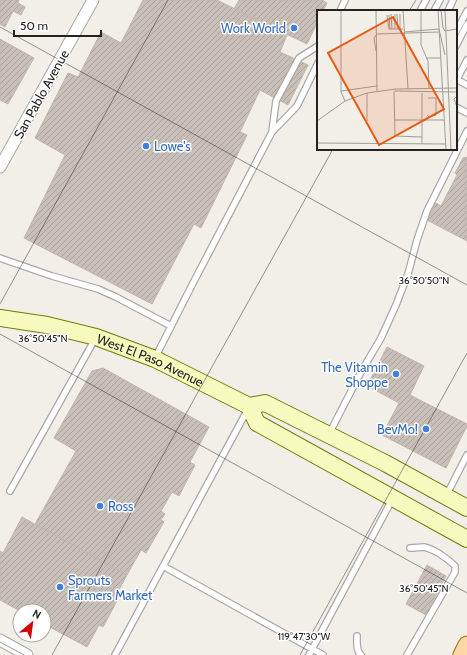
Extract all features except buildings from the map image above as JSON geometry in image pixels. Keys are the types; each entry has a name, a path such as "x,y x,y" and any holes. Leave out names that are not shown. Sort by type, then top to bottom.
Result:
{"main road":[{"path":"462,655 467,645"}],"street":[{"name":"San Pablo Avenue","path":"0,167 93,0"},
{"name":"West El Paso Avenue","path":"0,318 47,325 96,337 155,358 249,406"},
{"path":"467,508 328,434 265,403 249,406 257,423 467,539"},
{"path":"0,640 27,655"}],"lane":[{"path":"340,10 345,0"},
{"path":"421,10 426,0"},
{"path":"435,10 440,0"},
{"path":"448,10 453,0"},
{"path":"457,30 467,11"},
{"path":"457,44 467,24"},
{"path":"272,132 276,101 299,58 317,47"},
{"path":"457,77 467,60"},
{"path":"155,358 272,132 297,106 317,65"},
{"path":"457,80 467,85"},
{"path":"457,108 467,113"},
{"path":"328,434 381,338 408,274 416,240 427,211 467,131"},
{"path":"0,258 52,276 98,289 171,326"},
{"path":"10,491 96,337"},
{"path":"115,655 249,406"},
{"path":"446,496 467,455"},
{"path":"309,655 393,498"},
{"path":"407,655 455,572 454,566 449,560 422,547 410,548"},
{"path":"163,566 323,655"},
{"path":"357,636 357,650 358,654 360,655"}],"place":[{"name":"Work World","path":"294,28"},
{"name":"Lowe's","path":"146,146"},
{"name":"The Vitamin Shoppe","path":"396,374"},
{"name":"BevMo!","path":"426,429"},
{"name":"Ross","path":"100,506"},
{"name":"Sprouts Farmers Market","path":"60,587"}]}
